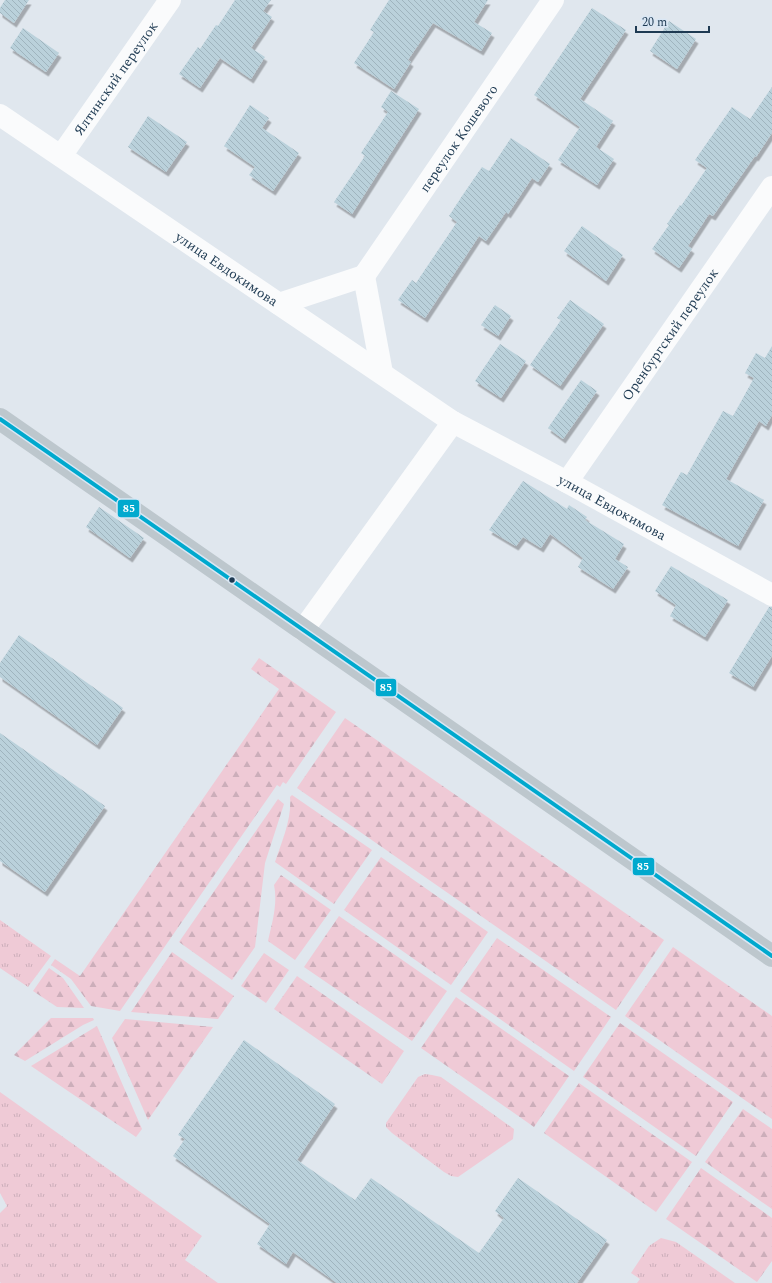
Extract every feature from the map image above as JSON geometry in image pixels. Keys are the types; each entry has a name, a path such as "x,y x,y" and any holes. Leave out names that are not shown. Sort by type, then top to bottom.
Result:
{"main road":[{"path":"0,419 772,956"}],"street":[{"name":"Ялтинский переулок","path":"61,156 170,0"},
{"name":"переулок Кошевого","path":"364,276 553,0"},
{"name":"улица Евдокимова","path":"0,115 453,422 567,482 772,595"},
{"name":"Оренбургский переулок","path":"567,482 772,187"},
{"path":"278,304 364,276 382,373"},
{"path":"303,630 453,422"}],"green space":[{"path":"259,658 336,712 286,784 283,782 280,787 277,785 120,1011 91,1006 71,979 51,965 55,959 80,976 279,689 251,669"},
{"path":"345,718 664,940 616,1010 297,788"},
{"path":"292,795 372,850 334,904 275,862 288,822 290,797"},
{"path":"278,799 284,804 265,863 255,947 232,980 179,942"},
{"path":"381,857 488,932 451,985 344,910"},
{"path":"281,875 331,910 295,960 268,941 275,906 274,885"},
{"path":"339,916 447,991 412,1041 304,967"},
{"path":"0,920 51,956 28,987 0,968"},
{"path":"497,938 611,1017 574,1071 460,991"},
{"path":"673,947 772,1016 772,1119 625,1016"},
{"path":"172,952 234,996 218,1019 131,1012"},
{"path":"264,953 289,970 266,1003 241,986"},
{"path":"49,968 63,978 84,1008 57,1007 33,991"},
{"path":"297,976 404,1051 382,1084 274,1009"},
{"path":"456,997 569,1076 534,1127 421,1048"},
{"path":"51,1018 93,1018 94,1020 83,1025 25,1061 14,1055"},
{"path":"125,1019 213,1027 148,1120 112,1038"},
{"path":"620,1023 733,1102 696,1156 583,1077"},
{"path":"97,1026 142,1129 136,1137 31,1066"},
{"path":"425,1074 441,1077 514,1129 513,1139 458,1177 451,1176 444,1172 386,1127 386,1123 418,1077"},
{"path":"579,1083 692,1162 656,1212 544,1133"},
{"path":"0,1092 202,1236 185,1260 218,1283 1,1283 0,1213 7,1206 0,1193"},
{"path":"743,1109 772,1129 772,1209 705,1162"},
{"path":"701,1168 772,1218 772,1261 757,1282 666,1219"},
{"path":"661,1238 676,1242 735,1283 637,1283 640,1279 631,1273 649,1246"}],"building":[{"path":"5,0 29,0 14,23 0,13 0,8"},
{"path":"235,0 271,0 263,11 272,17 251,48 265,57 251,79 220,58 200,88 179,74 198,47 200,49 216,25 218,26"},
{"path":"389,0 488,0 474,22 492,33 481,51 433,23 408,60 411,62 394,89 354,63 374,32 370,30"},
{"path":"592,8 626,30 580,99 613,121 596,147 614,159 597,185 558,160 580,127 534,95"},
{"path":"669,21 696,39 677,69 650,51"},
{"path":"23,28 59,53 46,72 10,48"},
{"path":"772,87 772,133 713,216 709,214 688,246 692,249 679,268 652,249 669,225 667,224 707,168 695,160 732,107 750,119"},
{"path":"391,91 419,109 352,214 334,202 365,156 361,153 388,112 381,107"},
{"path":"250,105 269,118 262,128 299,153 273,191 249,175 255,167 224,146"},
{"path":"148,116 187,142 166,172 128,147"},
{"path":"511,138 550,164 538,182 532,178 508,214 506,212 486,241 479,236 425,318 398,300 412,280 416,283 457,222 449,216 482,167 489,171"},
{"path":"582,226 623,255 606,281 564,251"},
{"path":"570,300 604,324 560,386 530,365 561,320 557,318"},
{"path":"495,305 511,316 498,336 481,325"},
{"path":"500,344 526,361 501,398 475,381"},
{"path":"772,346 772,415 766,426 759,421 726,479 764,500 738,546 662,505 681,472 687,475 723,411 733,416 754,378 745,373 756,353 765,358"},
{"path":"581,380 597,391 563,439 548,428"},
{"path":"523,481 567,509 569,505 587,517 585,520 624,544 615,559 628,567 613,589 578,567 583,558 550,534 541,548 523,537 516,546 489,530"},
{"path":"99,507 144,538 130,558 86,527"},
{"path":"671,566 728,600 705,637 670,616 676,605 655,591"},
{"path":"769,607 772,607 772,656 753,687 729,673"},
{"path":"19,635 123,708 97,745 0,677 0,663"},
{"path":"0,733 105,806 45,892 0,861"},
{"path":"244,1040 335,1104 297,1160 355,1200 371,1178 479,1253 504,1218 495,1211 518,1178 607,1240 577,1283 337,1283 293,1252 286,1264 257,1244 270,1224 173,1156 185,1139 178,1135"}],"transit line":[{"name":"85","path":"0,419 772,956"}]}
